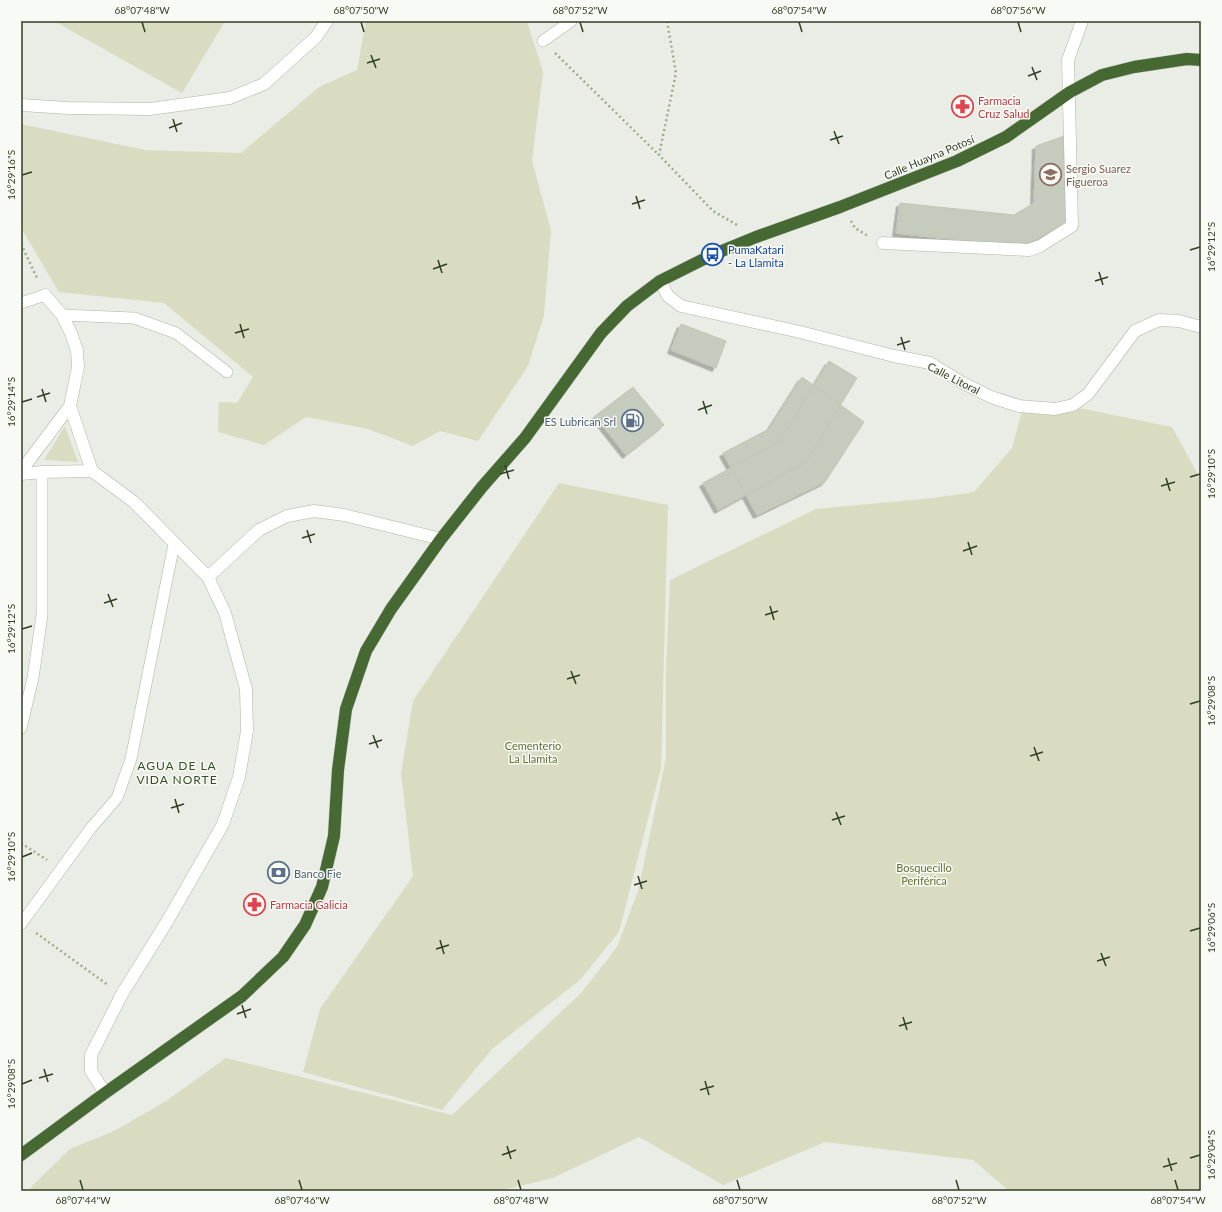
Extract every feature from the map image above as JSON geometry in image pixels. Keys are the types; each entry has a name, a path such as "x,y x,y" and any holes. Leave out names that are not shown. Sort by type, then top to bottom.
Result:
{"highway":[{"name":"Calle Huayna Potosí","path":"21,1155 105,1092 242,996 282,957 305,925 322,887 332,843 338,770 346,709 366,651 391,609 441,539 482,487 525,438 601,333 627,306 660,281 712,255 756,237 840,207 957,162 1006,137 1070,92 1102,75 1134,67 1187,59 1201,60"}],"street":[{"path":"21,105 68,108 150,109 230,98 264,84 316,37 327,21"},
{"path":"883,243 1029,250 1040,246 1072,226 1070,92 1068,60 1082,21"},
{"name":"Calle Litoral","path":"660,281 668,296 681,306 800,332 894,356 930,363 961,382 991,397 1019,406 1055,409 1073,405 1088,394 1135,330 1159,320 1179,321 1201,327"},
{"path":"21,471 70,406 78,367 77,351 71,334 62,315 45,295"},
{"path":"70,406 92,471 134,502 208,577 226,613 246,689 247,731 239,777 223,824 168,920 122,994 91,1055 91,1071 105,1092"},
{"path":"21,474 92,471"},
{"path":"208,577 258,530 287,516 314,511 344,515 441,539"}],"lane":[{"path":"543,41 571,21"},
{"path":"21,303 45,295"},
{"path":"62,315 134,318 176,333 227,372"},
{"path":"21,728 33,678 42,615 42,472"},
{"path":"22,923 91,828 117,798 131,759 174,544"}],"path":[{"path":"659,156 676,73 667,21"},
{"path":"543,41 712,211 756,237"},
{"path":"840,207 855,228 871,238 883,243"},
{"path":"21,244 45,295"},
{"path":"21,843 60,869"},
{"path":"22,923 122,994"}],"green space":[{"path":"54,21 225,21 182,93"},
{"path":"366,21 527,21 543,72 532,161 551,230 544,316 528,366 478,441 440,431 413,446 368,429 306,417 264,445 218,432 219,402 237,403 253,377 164,303 59,292 21,228 21,124 145,150 241,153 319,87 357,70"},
{"name":"Bosquecillo Periférica","path":"1024,404 1084,409 1172,427 1201,480 1201,1191 1009,1191 973,1160 825,1142 723,1185 639,1137 553,1178 499,1191 29,1191 33,1185 70,1149 116,1130 166,1101 226,1058 452,1115 581,993 617,947 638,891 666,758 666,671 670,580 816,509 933,498 974,492 1012,448"},
{"path":"65,426 78,462 44,460"},
{"name":"Cementerio La Llamita","path":"559,483 668,505 661,768 619,932 580,980 492,1049 442,1110 303,1072 320,1009 413,876 401,773 413,701"}],"building":[{"name":"Sergio Suarez Figueroa","path":"1064,136 1069,222 1020,247 896,233 900,203 1014,215 1034,203 1036,146"},
{"path":"681,324 726,341 716,368 671,350"},
{"path":"829,361 857,378 806,462 718,510 703,483 779,442"},
{"path":"802,377 864,422 825,482 757,515 723,453 769,429"},
{"path":"633,387 664,425 626,455 595,416"}],"place":[{"name":"Farmacia Cruz Salud","path":"963,106"},
{"name":"Sergio Suarez Figueroa","path":"1050,174"},
{"name":"PumaKatari - La Llamita","path":"712,255"},
{"name":"ES Lubrican Srl","path":"632,421"},
{"name":"Banco Fie","path":"279,873"},
{"name":"Farmacia Galicia","path":"255,904"}],"district":[{"name":"AGUA DE LA VIDA NORTE","path":"177,772"}]}
